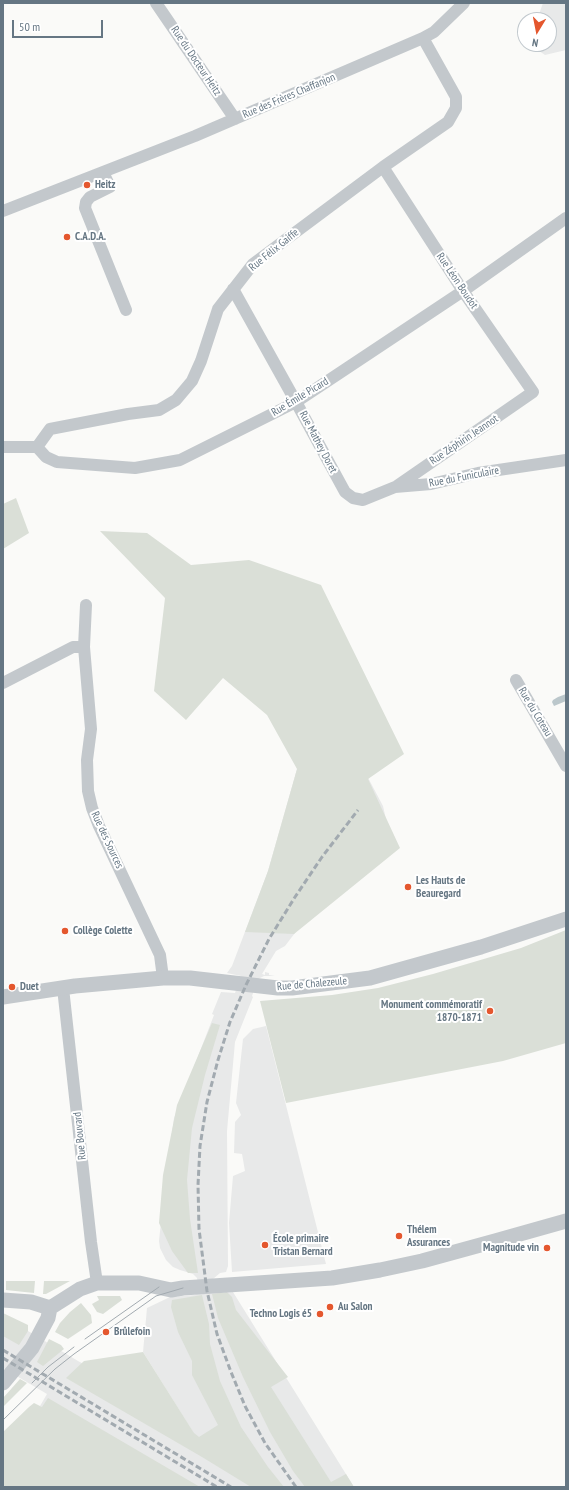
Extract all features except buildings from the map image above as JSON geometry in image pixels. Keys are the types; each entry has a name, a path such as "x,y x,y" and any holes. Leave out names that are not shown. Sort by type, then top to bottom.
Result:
{"street":[{"name":"Rue du Docteur Heitz","path":"156,3 235,119"},
{"name":"Rue des Frères Chaffanjon","path":"3,211 235,119 423,38 434,32 464,3"},
{"name":"Rue Félix Gaiffe","path":"37,447 50,429 128,414 159,410 176,400 192,381 201,361 218,309 252,264 383,167 448,122 456,108 456,97 423,38"},
{"name":"Rue Léon Boudot","path":"383,167 463,291 533,392"},
{"path":"103,172 110,187 90,197 86,202 85,208 126,310"},
{"name":"Rue Émile Picard","path":"37,447 46,457 57,462 135,468 180,460 296,402 463,291 566,218"},
{"name":"Rue Mathey Doret","path":"234,289 345,492 353,498 363,500"},
{"name":"Rue Zéphirin Jeannot","path":"395,487 533,392"},
{"path":"3,447 37,447"},
{"name":"Rue du Funiculaire","path":"363,500 395,487 431,484 478,473 566,460"},
{"name":"Rue des Sources","path":"86,605 84,647 91,729 87,760 88,791 92,808 99,826 160,955 163,978"},
{"path":"3,683 73,647 84,647"},
{"name":"Rue du Coteau","path":"516,680 566,766"},
{"name":"Rue de Chalezeule","path":"3,998 63,988 163,978 190,978 278,988 292,988 370,978 472,949 566,919"},
{"name":"Rue Bouvard","path":"63,988 91,1242 97,1283"},
{"path":"159,1287 182,1282 295,1276 367,1267 476,1242 566,1215"},
{"path":"3,1383 32,1348 48,1318 50,1308 80,1289 97,1283 139,1283 171,1290 318,1280 380,1270 478,1246 566,1221"},
{"path":"3,1300 31,1302 50,1308"}],"shaded area":[{"path":"543,3 566,3 566,50 545,55 541,52 557,52 557,12 540,12"},
{"path":"16,498 29,533 3,549 3,504"},
{"path":"100,531 147,533 191,565 249,560 321,585 404,754 368,779 400,848 294,934 245,932 268,871 297,769 267,715 223,678 186,720 154,691 165,598"},
{"path":"566,694 566,701 554,706 552,702 553,700"},
{"path":"347,738 383,806 388,828 308,916 285,946 276,951 262,974 265,975 265,972 269,973 269,975 275,976 264,976 258,979 252,996 253,997 235,1042 227,1131 228,1266 226,1272 220,1273 213,1279 215,1290 220,1293 233,1292 354,1487 174,1487 90,1438 40,1406 47,1394 3,1368 3,1316 78,1361 149,1399 193,1432 143,1352 147,1308 170,1297 195,1295 199,1290 197,1278 193,1274 173,1267 166,1260 160,1248 159,1241 166,1174 174,1118 214,1015 212,1014 221,992 235,993 241,976 227,973 232,966 268,871 297,769"},
{"path":"566,930 566,1043 503,1061 286,1103 260,1001 332,995 378,988 433,974 521,948"},
{"path":"212,1023 220,1025 205,1075 192,1128 187,1180 190,1219 198,1273 188,1273 172,1251 159,1223 163,1175 177,1105"},
{"path":"266,1026 326,1264 232,1272 229,1223 233,1176 245,1171 242,1154 234,1153 235,1122 241,1115 236,1103 243,1039 253,1029"},
{"path":"6,1281 35,1281 34,1293 6,1290"},
{"path":"44,1281 70,1281 46,1294 43,1294"},
{"path":"227,1292 232,1297 236,1310 288,1377 271,1387 331,1482 346,1474 354,1487 305,1487 293,1471 270,1432 243,1377 218,1318 212,1294"},
{"path":"202,1295 209,1324 210,1344 220,1381 241,1427 268,1467 284,1487 251,1487 66,1378 84,1361 143,1352 194,1433 199,1437 218,1425 192,1375 192,1361 178,1332 171,1307 172,1300"},
{"path":"97,1296 120,1296 122,1300 103,1314 97,1312 92,1304 99,1300"},
{"path":"81,1303 91,1315 92,1323 68,1339 55,1332 60,1323"},
{"path":"3,1313 28,1325 28,1331 19,1345 3,1336"},
{"path":"49,1339 61,1345 64,1349 43,1366 37,1362"},
{"path":"20,1379 27,1383 3,1407 3,1398"},
{"path":"48,1398 200,1487 3,1487 3,1432 34,1403 42,1407"}],"tram line":[{"path":"85,1339 159,1287"},
{"path":"3,1420 55,1369 74,1354 156,1296 183,1288"},
{"path":"32,1383 48,1367 74,1347"}],"railway":[{"path":"296,1487 265,1443 245,1406 217,1334 207,1291 199,1229 198,1185 200,1146 207,1102 218,1060 230,1022 246,985 269,939 295,897 322,857 358,810"},
{"path":"3,1350 231,1487"},
{"path":"3,1358 217,1487"}],"place":[{"name":"Heitz","path":"87,185"},
{"name":"C.A.D.A.","path":"67,237"},
{"name":"Les Hauts de Beauregard","path":"408,887"},
{"name":"Collège Colette","path":"65,931"},
{"name":"Duet","path":"12,987"},
{"name":"Monument commémoratif 1870-1871","path":"490,1011"},
{"name":"Thélem Assurances","path":"399,1236"},
{"name":"École primaire Tristan Bernard","path":"265,1245"},
{"name":"Magnitude vin","path":"547,1248"},
{"name":"Au Salon","path":"330,1307"},
{"name":"Techno Logis é5","path":"320,1314"},
{"name":"Brûlefoin","path":"106,1332"}]}
